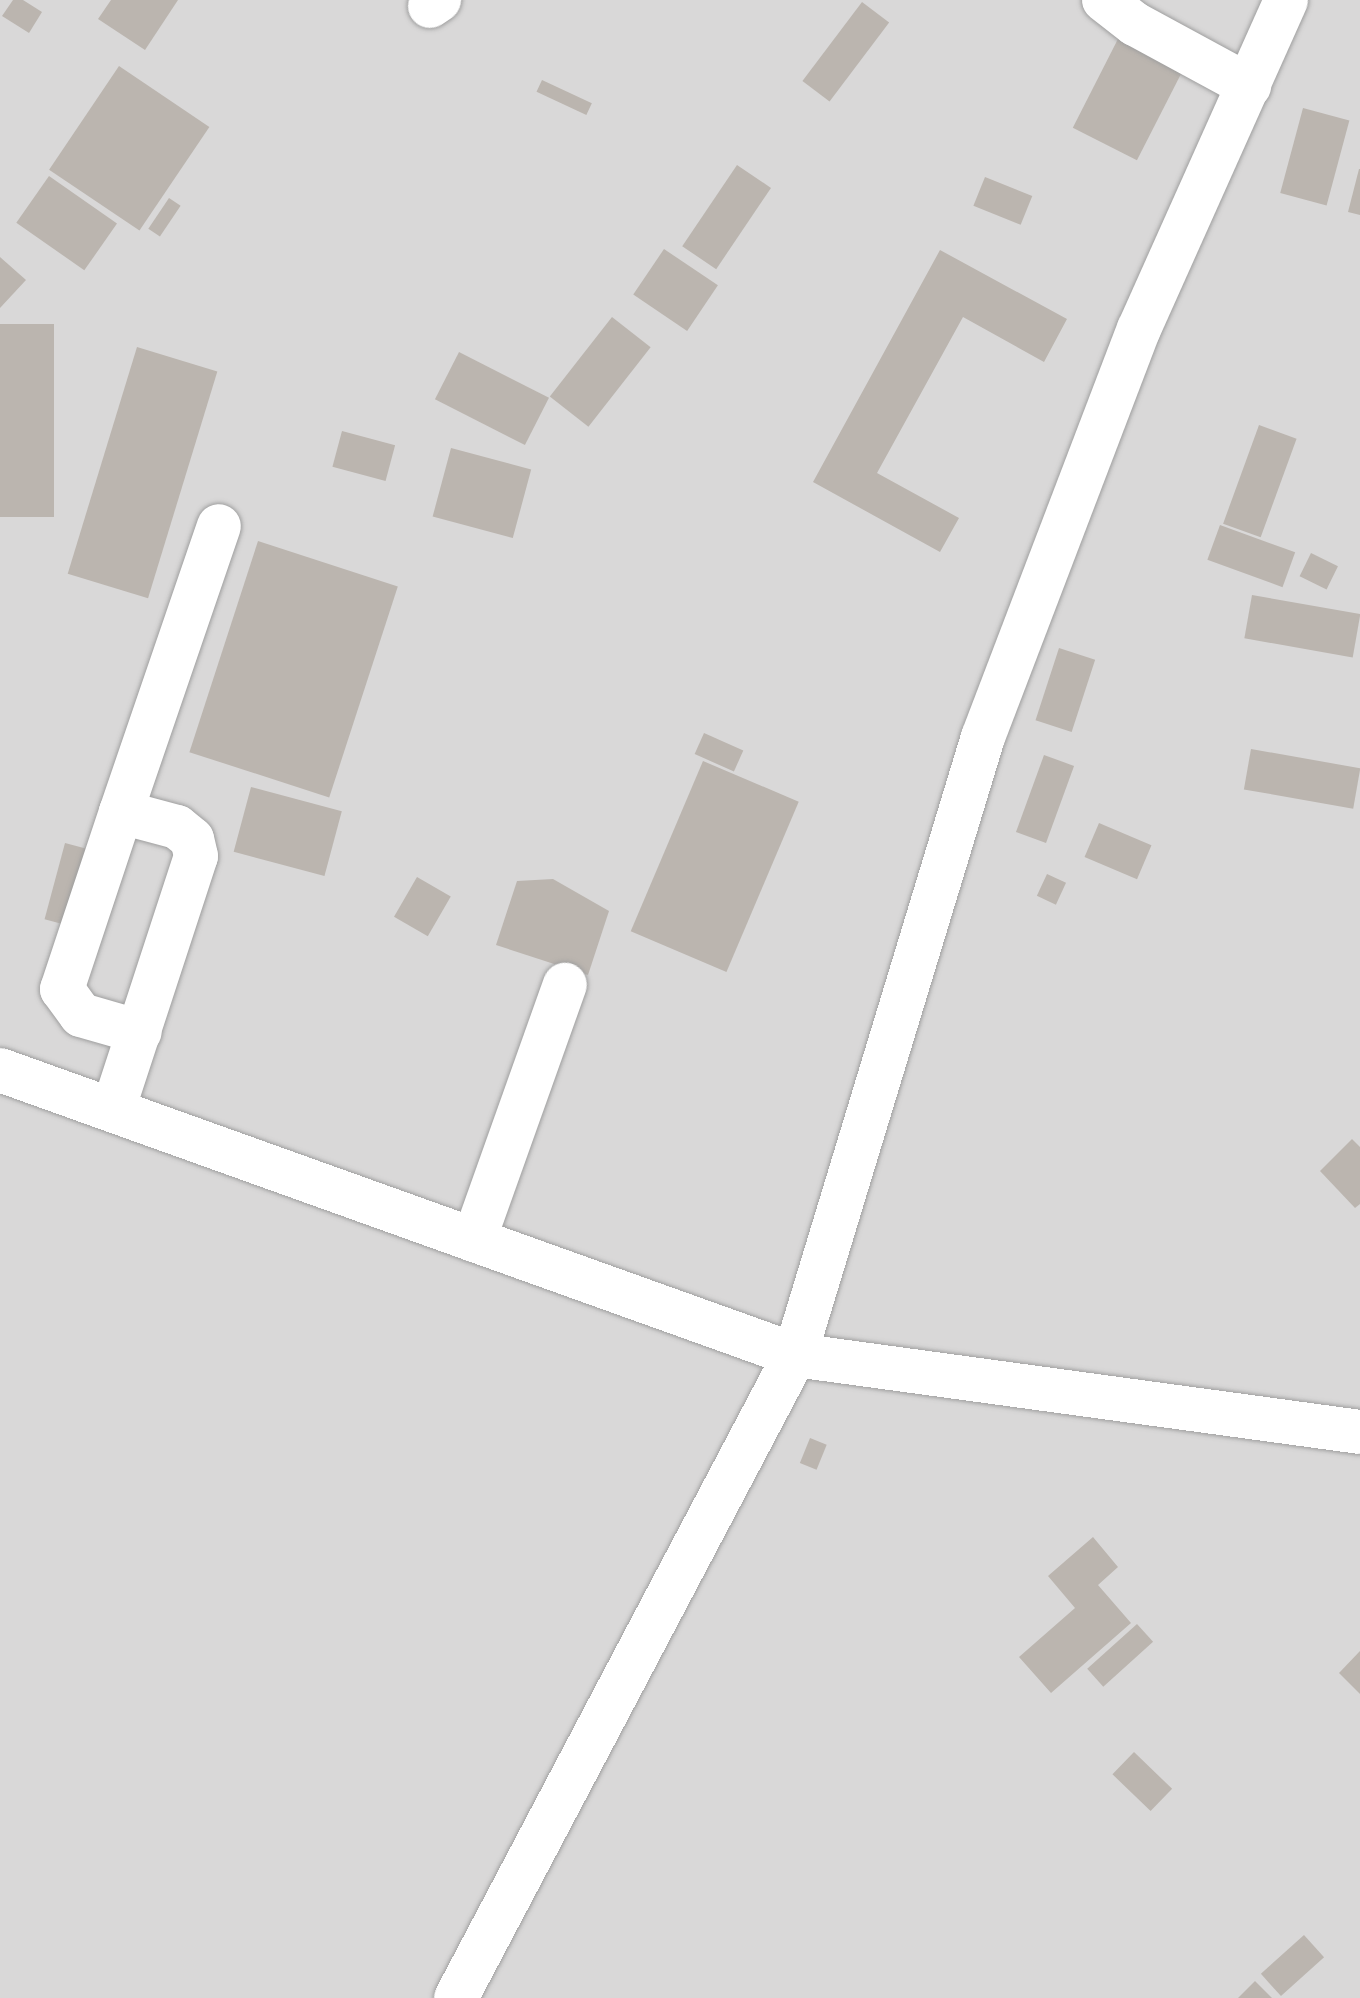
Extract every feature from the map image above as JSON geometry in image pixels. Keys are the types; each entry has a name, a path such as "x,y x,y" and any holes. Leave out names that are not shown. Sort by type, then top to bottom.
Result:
{"street":[{"path":"1104,0 1135,24 1249,86"},
{"path":"456,1998 795,1355 983,737 1139,329 1286,0"},
{"path":"140,1032 81,1015 62,989 219,526"},
{"path":"113,1110 196,856 192,839 177,827 121,812"},
{"path":"474,1240 565,985"},
{"path":"0,1070 795,1355 1360,1432"}],"shaded area":[{"path":"0,0 1360,0 1360,1998 0,1998"}],"building":[{"path":"13,0 23,0 42,12 29,33 2,16"},
{"path":"111,0 178,0 145,50 98,19"},
{"path":"862,2 889,22 830,102 802,81"},
{"path":"1120,35 1184,68 1137,160 1073,128"},
{"path":"119,66 209,127 139,231 49,170"},
{"path":"542,80 592,103 586,115 537,92"},
{"path":"1303,108 1349,120 1327,205 1280,193"},
{"path":"737,165 771,188 716,269 682,246"},
{"path":"1360,169 1360,215 1348,212"},
{"path":"49,176 117,224 84,270 16,223"},
{"path":"985,177 1032,196 1021,225 973,206"},
{"path":"169,198 181,206 160,237 148,229"},
{"path":"664,249 718,285 687,331 633,295"},
{"path":"940,250 1067,319 1044,362 963,317 877,473 959,518 940,552 813,482"},
{"path":"0,257 26,280 0,308"},
{"path":"612,317 651,347 588,427 550,397"},
{"path":"0,324 54,324 54,517 0,517"},
{"path":"137,347 217,372 148,598 68,574"},
{"path":"459,352 549,398 525,445 435,399"},
{"path":"1259,425 1297,439 1261,537 1223,524"},
{"path":"342,431 395,445 386,481 332,467"},
{"path":"451,448 531,469 513,538 433,517"},
{"path":"1220,525 1295,552 1283,587 1207,560"},
{"path":"258,541 398,586 329,798 189,752"},
{"path":"1311,553 1338,566 1327,590 1300,576"},
{"path":"1252,595 1360,614 1353,657 1244,638"},
{"path":"1059,648 1095,660 1072,732 1036,720"},
{"path":"704,733 743,750 734,772 695,754"},
{"path":"1251,749 1360,768 1353,809 1244,789"},
{"path":"1044,755 1074,766 1046,843 1016,832"},
{"path":"703,761 799,802 726,972 631,931"},
{"path":"251,787 342,811 324,876 234,852"},
{"path":"1099,823 1151,845 1137,879 1085,857"},
{"path":"65,843 99,852 78,928 45,919"},
{"path":"1047,874 1066,883 1056,905 1037,896"},
{"path":"417,877 451,896 428,936 394,917"},
{"path":"553,879 609,911 588,975 496,945 517,881"},
{"path":"1352,1139 1360,1147 1360,1204 1355,1208 1320,1171"},
{"path":"810,1438 827,1445 817,1470 800,1463"},
{"path":"1093,1537 1118,1567 1098,1585 1131,1623 1051,1693 1019,1657 1075,1608 1048,1576"},
{"path":"1137,1624 1153,1642 1103,1687 1087,1669"},
{"path":"1360,1651 1360,1694 1339,1673"},
{"path":"1134,1752 1172,1789 1151,1811 1112,1774"},
{"path":"1304,1935 1324,1957 1281,1996 1261,1974"},
{"path":"1255,1981 1272,1998 1238,1998"}]}
